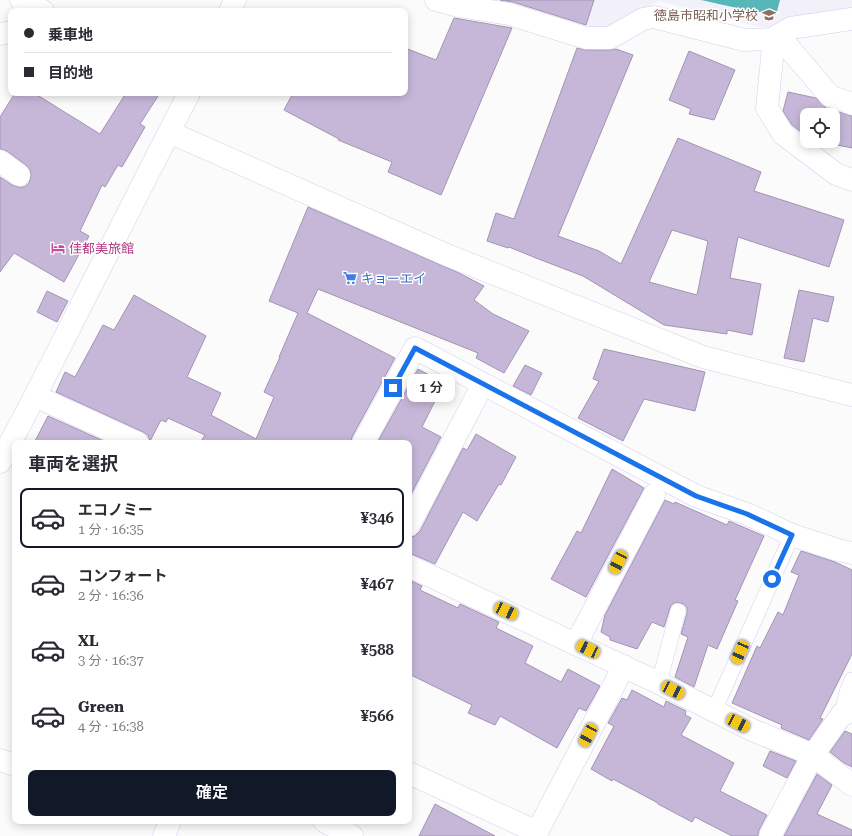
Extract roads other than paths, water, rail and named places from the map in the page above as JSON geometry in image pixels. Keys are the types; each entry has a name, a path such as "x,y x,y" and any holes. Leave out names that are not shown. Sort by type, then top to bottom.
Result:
{"street":[{"path":"21,0 36,8"},
{"path":"45,8 52,0"},
{"path":"436,0 458,6 509,14 586,38 610,38 643,19 654,17 735,39 744,40 775,37 791,28 852,20"},
{"path":"775,37 830,96 852,104"},
{"path":"775,37 767,108 783,134 836,174 852,180"},
{"path":"0,462 187,96"},
{"path":"169,132 447,255 703,357 852,395"},
{"path":"0,161 19,175"},
{"path":"365,440 415,348 696,496 747,514 792,535 852,553"},
{"path":"412,519 483,384"},
{"path":"35,396 131,440"},
{"path":"576,644 654,495"},
{"path":"412,567 624,666 750,729 813,755 852,785"},
{"path":"412,774 537,832 624,666"},
{"path":"770,836 813,755 847,713"},
{"path":"0,760 12,764"},
{"path":"164,836 169,824"},
{"path":"330,824 352,836"}],"lane":[{"path":"714,711 792,535"},
{"path":"659,683 678,611"},
{"path":"847,713 847,692 852,680"}],"water":[{"path":"701,0 780,0 776,15 764,14"}],"place":[{"name":"徳島市昭和小学校","path":"769,15"},
{"name":"佳都美旅館","path":"58,248"},
{"name":"キョーエイ","path":"350,278"}]}
